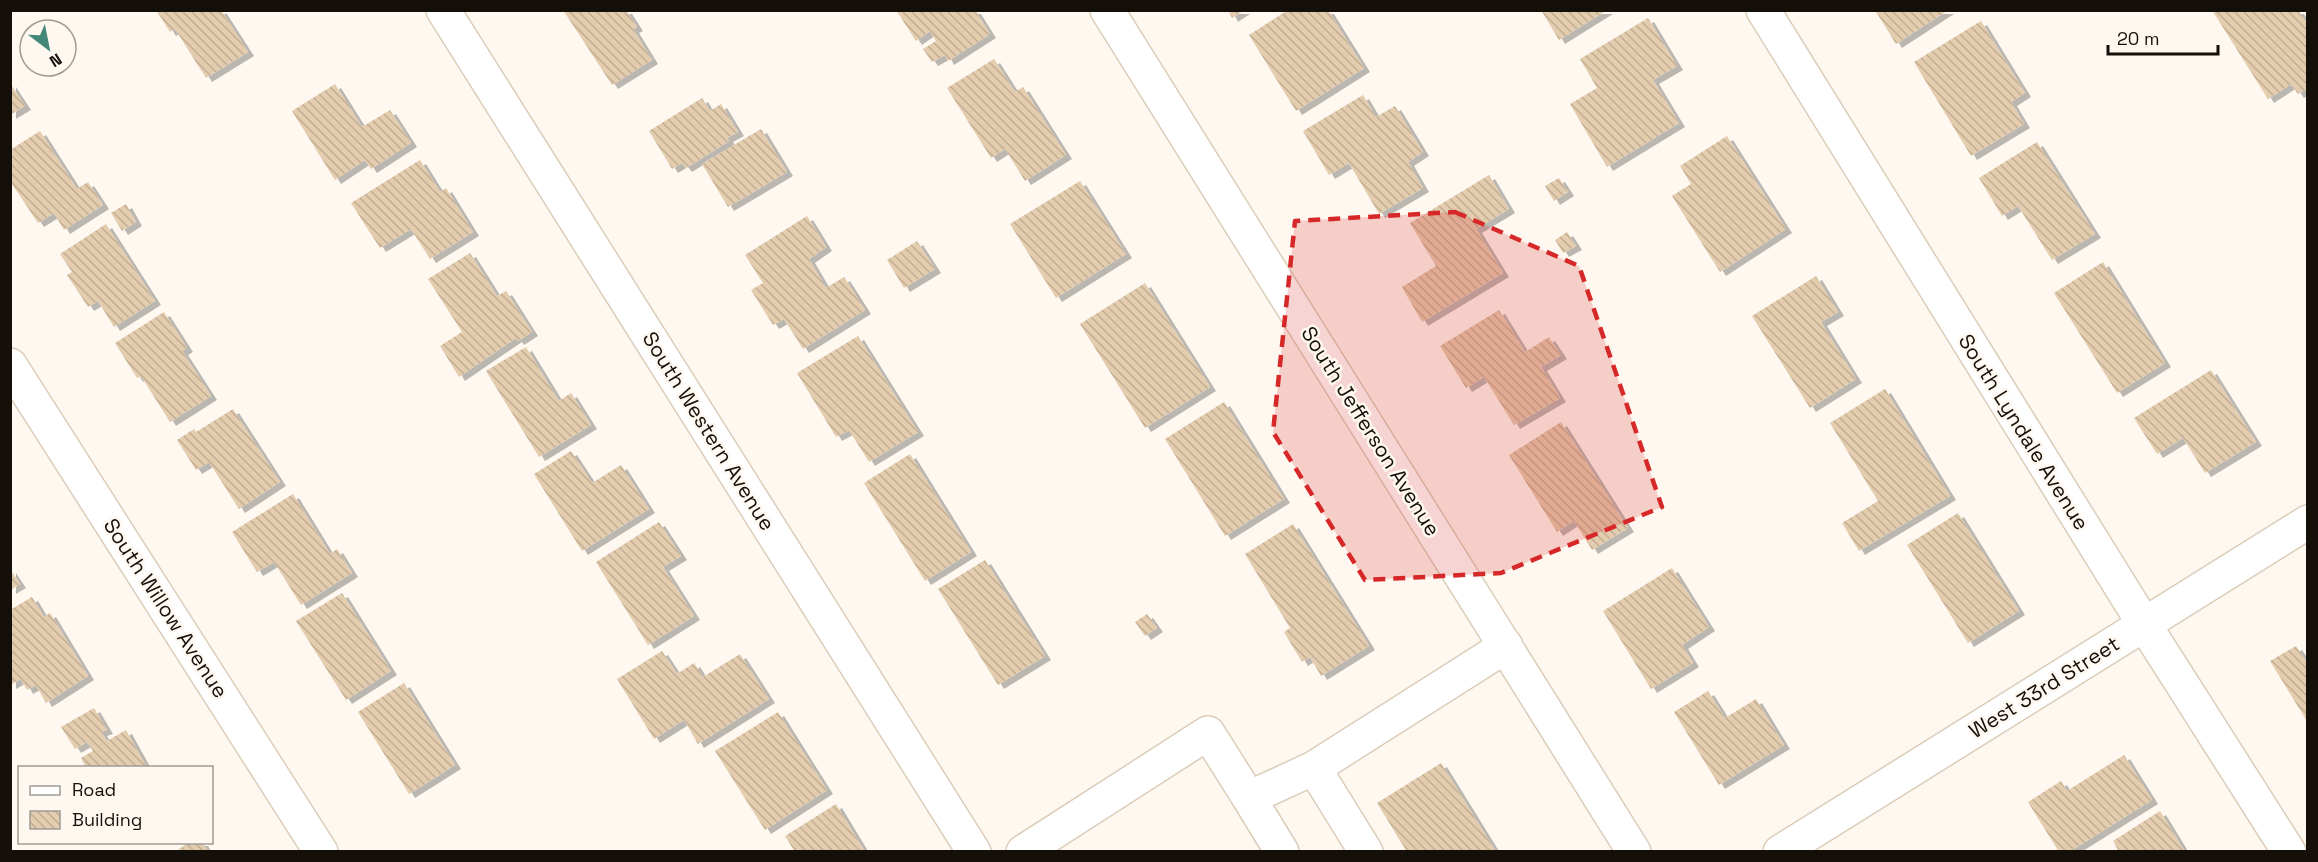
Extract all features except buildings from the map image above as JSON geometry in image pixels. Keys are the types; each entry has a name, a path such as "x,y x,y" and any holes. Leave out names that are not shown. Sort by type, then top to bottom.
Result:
{"street":[{"name":"South Western Avenue","path":"443,10 974,852"},
{"name":"South Jefferson Avenue","path":"1107,10 1634,852"},
{"name":"South Lyndale Avenue","path":"1762,10 2144,624 2289,852"},
{"name":"South Willow Avenue","path":"10,365 321,852"},
{"name":"West 33rd Street","path":"1780,852 2307,522"},
{"path":"1249,798 1314,768 1506,646"},
{"path":"1023,852 1208,733 1282,852"},
{"path":"1314,768 1366,852"}],"highlighted area":[{"path":"1455,212 1579,266 1662,507 1501,573 1365,580 1273,432 1295,221"}]}
